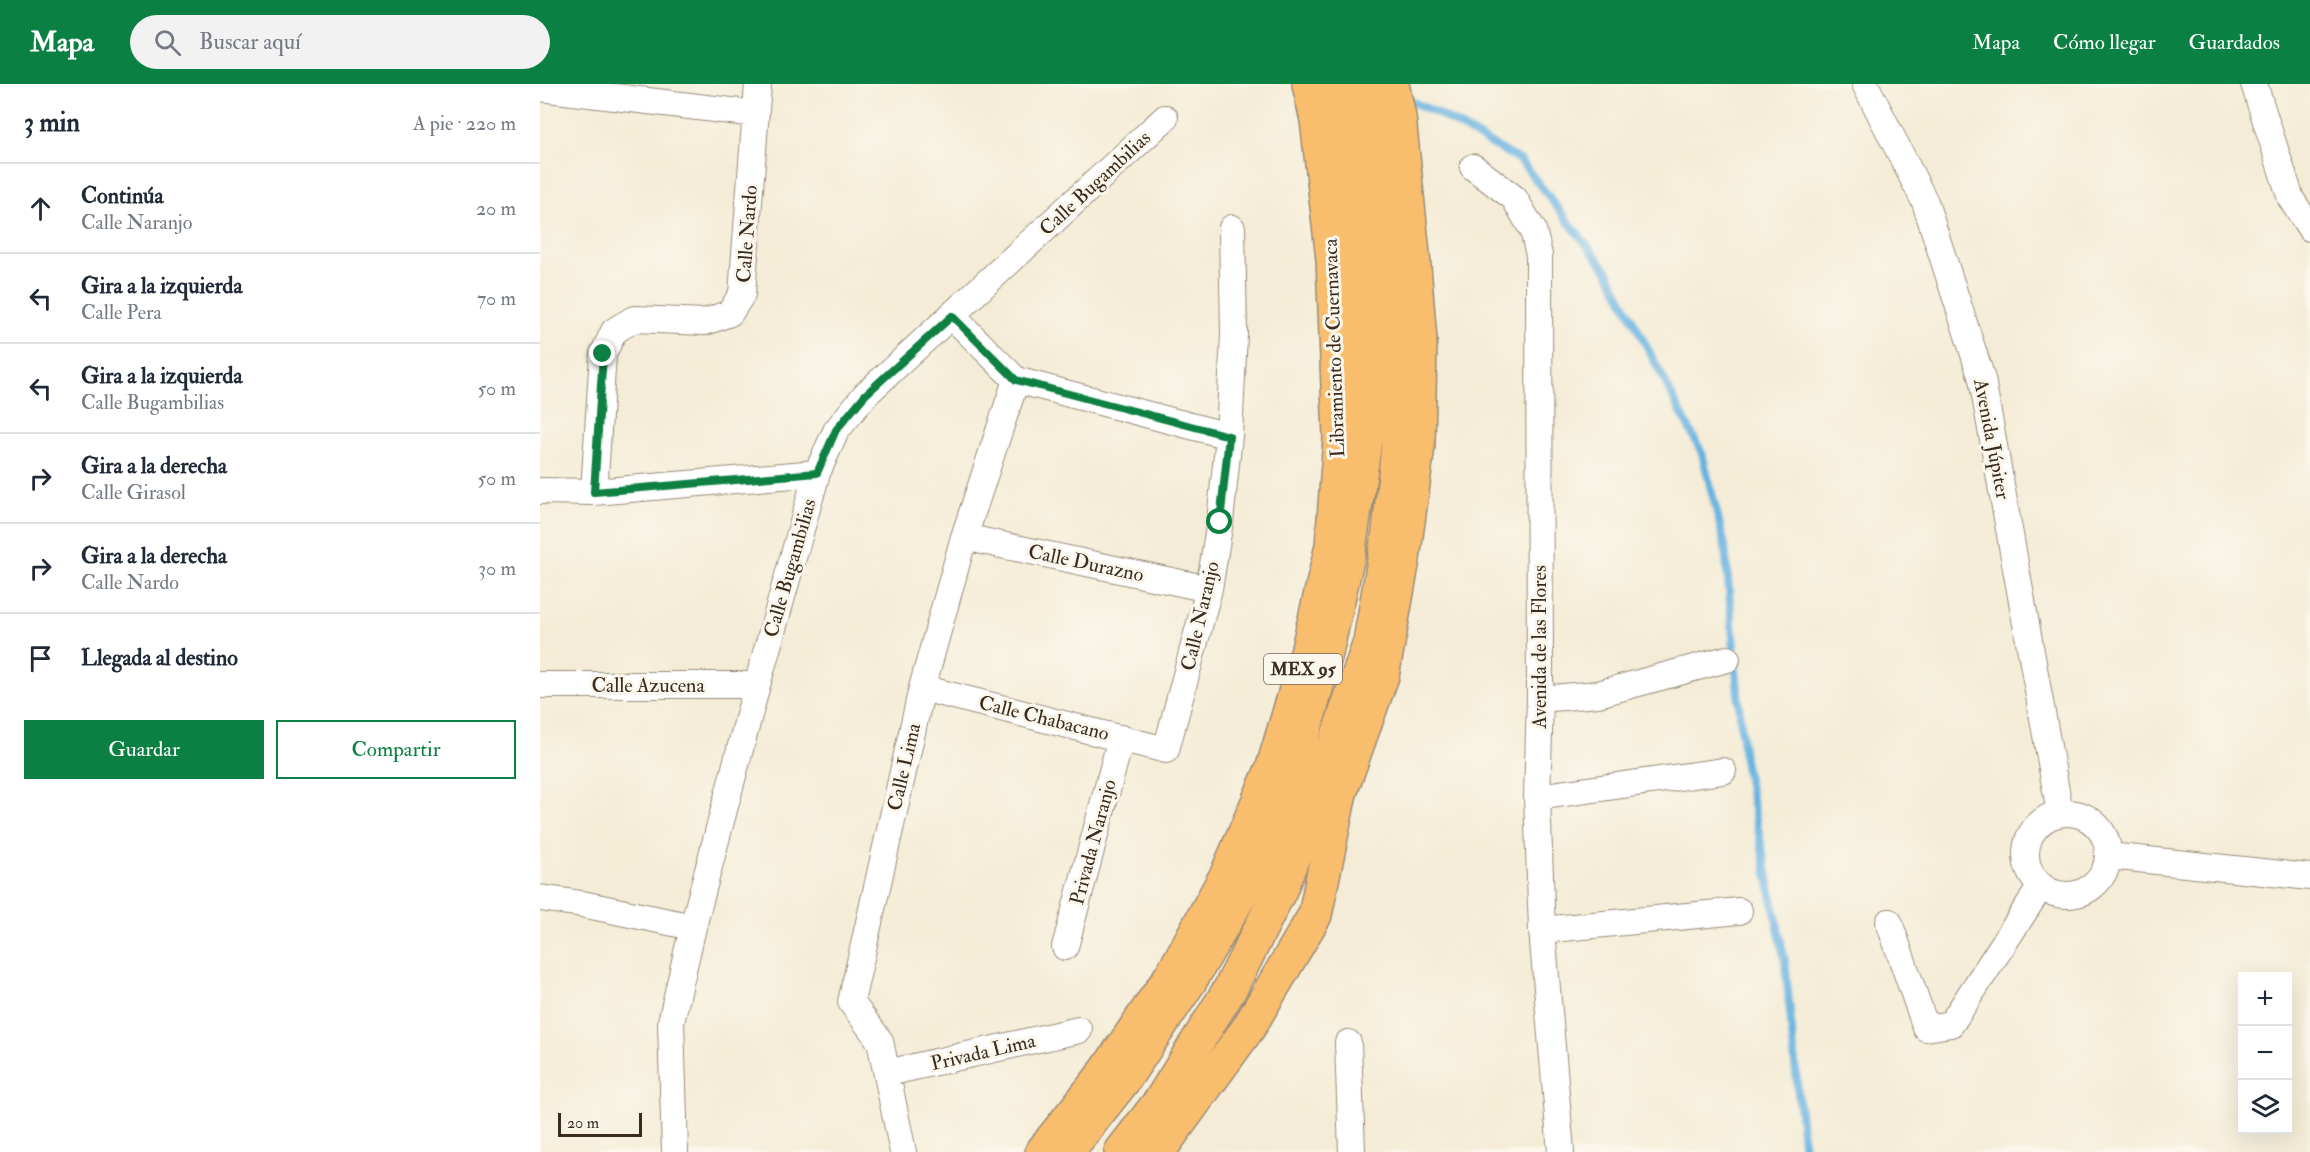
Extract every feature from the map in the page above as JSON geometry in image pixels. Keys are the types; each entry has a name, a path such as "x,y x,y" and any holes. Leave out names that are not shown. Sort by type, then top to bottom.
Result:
{"main road":[{"name":"Libramiento de Cuernavaca","path":"1158,1152 1249,1027 1315,915 1340,793 1382,676 1403,559 1418,446 1420,341 1413,254 1359,118 1309,84"},
{"name":"MEX 95","path":"1121,1152 1161,1100 1230,989 1280,890 1320,788 1370,642 1389,531 1398,446 1397,339 1393,256 1359,118 1338,84"},
{"name":"MEX 95","path":"1067,1152 1124,1082 1190,981 1248,882 1293,771 1325,657 1350,551 1365,440 1367,343 1359,118 1369,84"},
{"name":"Libramiento de Cuernavaca","path":"1042,1152 1107,1070 1173,973 1227,874 1273,767 1307,653 1332,546 1340,438 1333,259 1359,118 1392,84"}],"street":[{"name":"Calle Nardo","path":"594,492 603,354 614,332 634,319 705,322 730,313 742,294 758,84"},
{"name":"Avenida Júpiter","path":"1865,84 1925,202 1982,379 2060,813"},
{"path":"2254,84 2291,199 2310,228"},
{"path":"540,88 756,114"},
{"name":"Calle Bugambilias","path":"675,1152 671,1022 693,927 757,685 817,473 836,430 865,395 1165,118"},
{"name":"Avenida de las Flores","path":"1473,167 1514,198 1533,230 1539,255 1540,699 1537,797 1542,930 1561,1152"},
{"name":"Calle Naranjo","path":"1166,750 1209,589 1220,522 1229,436 1234,334 1232,228"},
{"path":"952,316 1016,380 1229,436"},
{"name":"Calle Lima","path":"903,1152 880,1041 851,1002 922,688 964,537 1016,380"},
{"path":"540,491 594,492 817,473"},
{"name":"Calle Durazno","path":"964,537 1209,589"},
{"path":"1540,699 1598,694 1727,659"},
{"name":"Calle Azucena","path":"540,685 757,685"},
{"name":"Calle Chabacano","path":"922,688 1166,750"},
{"name":"Privada Naranjo","path":"1065,947 1121,738"},
{"path":"1537,797 1723,771"},
{"path":"2060,813 2073,813 2087,817 2101,829 2107,842 2109,856 2101,879 2091,888 2076,895 2057,894 2041,886 2033,878 2025,856 2027,842 2033,830 2044,819 2060,813"},
{"path":"2109,856 2310,878"},
{"path":"1889,922 1926,1028 1950,1024 2041,886"},
{"path":"540,898 582,904 693,927"},
{"path":"1542,930 1739,910"},
{"name":"Privada Lima","path":"887,1073 1079,1030"},
{"path":"1348,1042 1352,1152"}],"waterway":[{"path":"1402,97 1437,113 1521,161 1608,272 1702,453 1725,546 1744,760 1785,962 1804,1152"}],"route":[{"path":"603,354 594,492 817,473 836,430 865,395 952,316 1016,380 1229,436 1220,522"}]}
